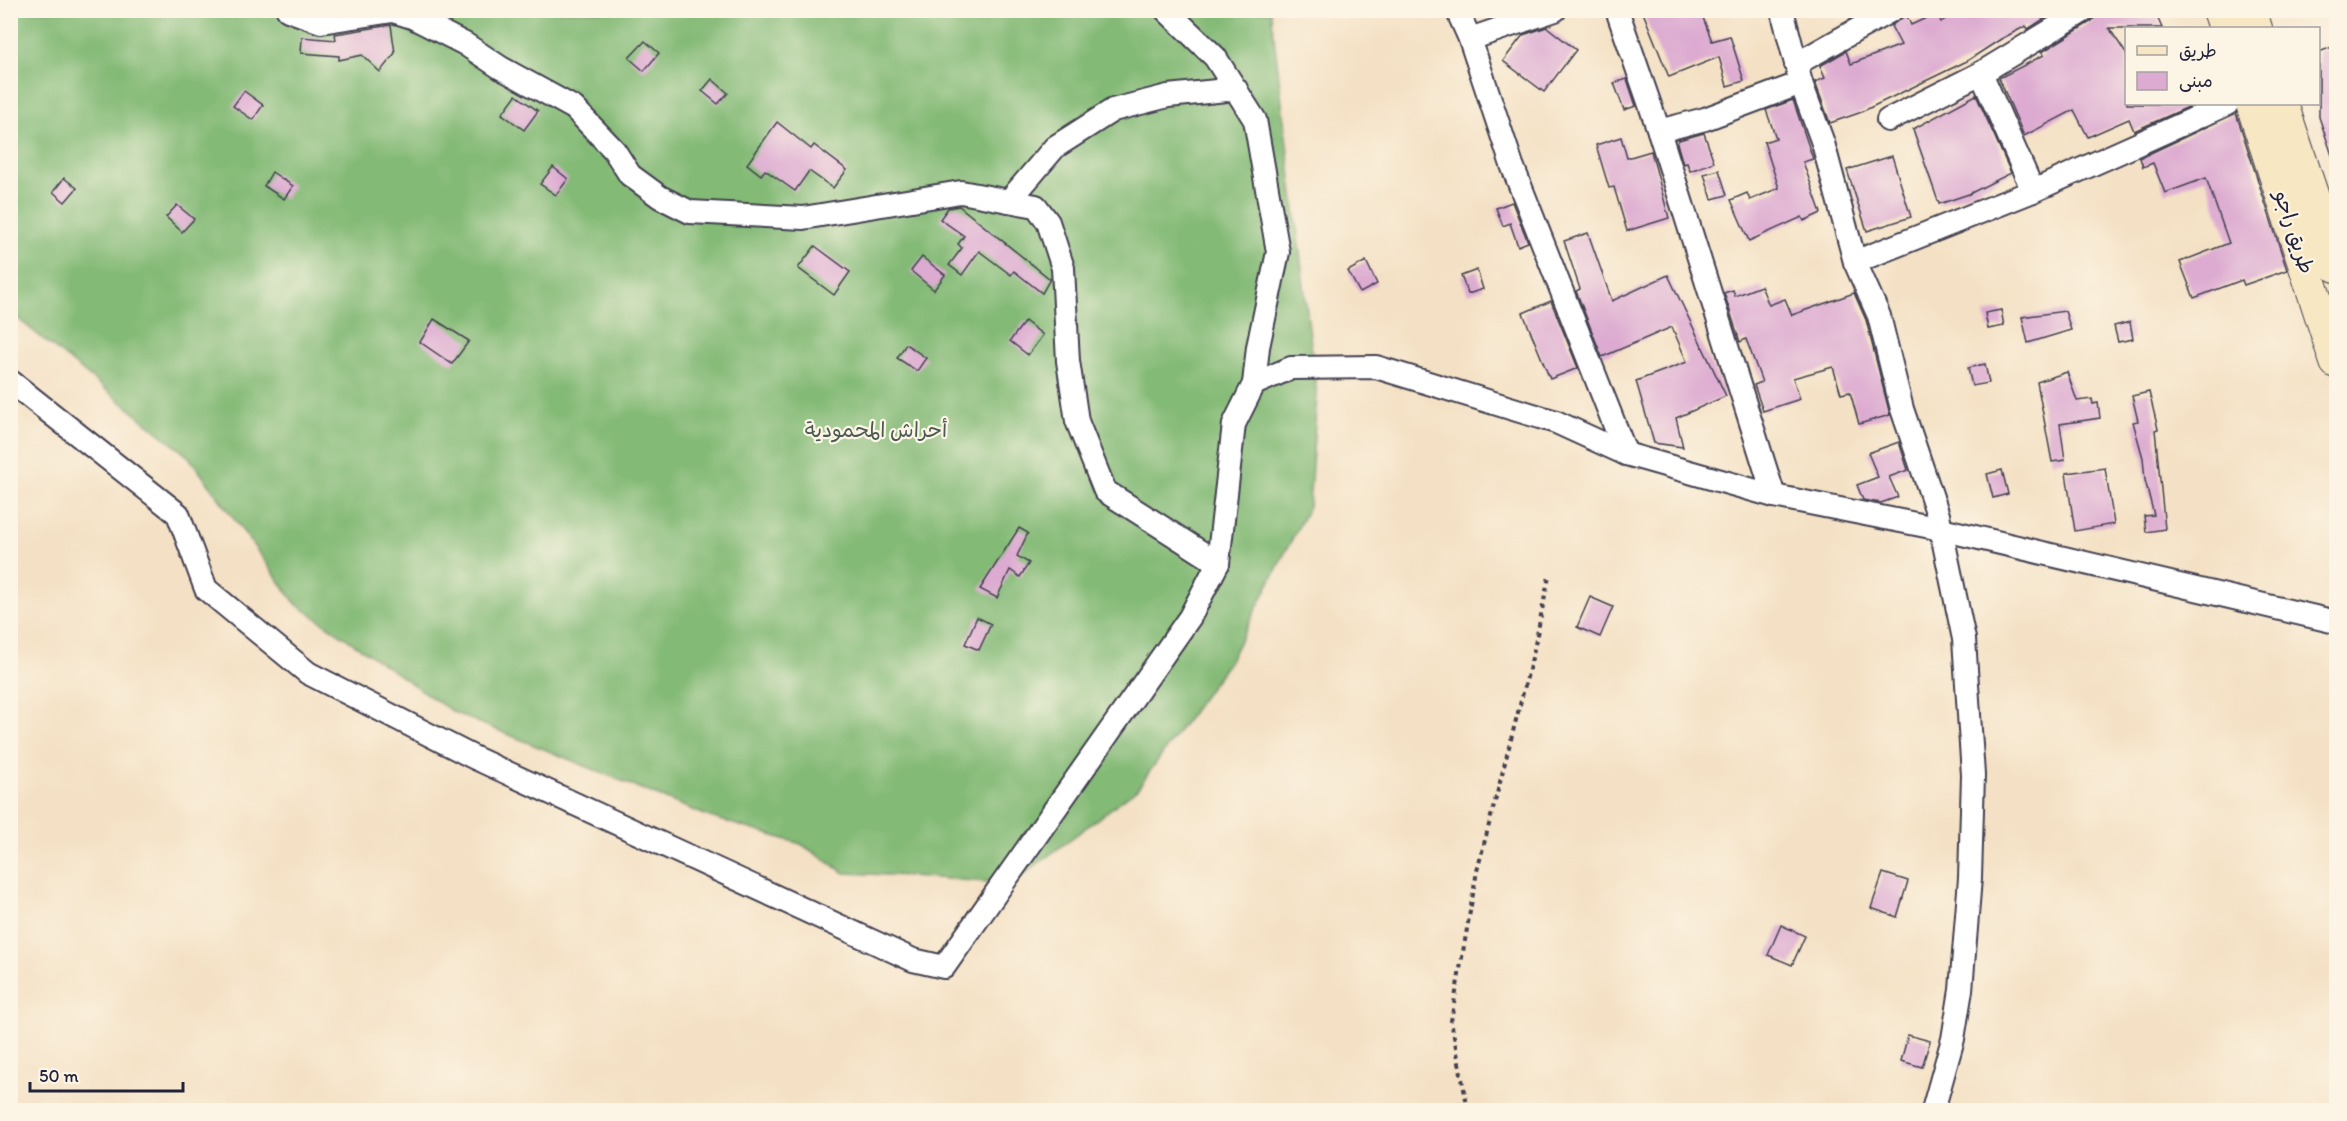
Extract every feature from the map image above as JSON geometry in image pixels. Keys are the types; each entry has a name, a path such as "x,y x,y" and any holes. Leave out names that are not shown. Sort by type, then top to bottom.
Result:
{"main road":[{"path":"2219,10 2225,27"},
{"path":"2249,10 2256,27"},
{"name":"طريق راجو","path":"2252,105 2328,259"},
{"name":"طريق راجو","path":"2282,105 2328,259 2337,362"}],"street":[{"path":"288,10 321,22 393,11 423,22 574,108 614,150 630,175 660,197 690,212 803,218 961,192 1036,206 1048,222 1063,268 1068,361 1077,421 1105,491 1218,563"},
{"path":"10,381 178,514 206,589 308,673 473,757 913,960 944,967 1190,617 1218,563 1234,424 1254,384 1258,347 1278,252 1255,120 1215,57 1166,10"},
{"path":"1457,10 1470,39 1512,165 1626,454"},
{"path":"1470,39 1555,10"},
{"path":"1617,10 1659,131 1774,496"},
{"path":"1782,10 1799,74 1823,143 1855,262 1879,316 1902,409 1941,529 1964,639 1973,775 1970,878 1961,990 1953,1039 1933,1110"},
{"path":"1659,131 1705,119 1799,74 1892,10"},
{"path":"1888,120 1981,73 2085,10"},
{"path":"1981,73 2033,191"},
{"path":"1009,201 1055,147 1113,110 1168,96 1236,89"},
{"path":"1855,262 2033,191 2226,105"},
{"path":"1254,384 1291,368 1376,367 1556,422 1626,454 1774,496 1941,529 2337,622"}],"path":[{"path":"1468,1110 1451,1021 1477,871 1533,654 1550,576"}],"green space":[{"name":"أحراش المحمودية","path":"10,11 1271,11 1317,395 1309,506 1230,660 1137,789 1011,884 845,873 801,844 710,817 453,712 296,604 189,457 11,313"}],"building":[{"path":"1642,10 1700,10 1712,41 1730,36 1744,81 1727,86 1719,57 1669,77"},
{"path":"1959,10 2058,10 2028,29 2026,26 2001,39 1967,61 1859,113 1830,123 1815,82 1825,78 1820,66 1846,51 1851,64 1901,45 1891,26 1903,17 1905,12 1911,25 1937,13 1941,22"},
{"path":"2098,10 2154,10 2162,27 2109,28 2125,52 2125,105 2193,105 2134,131 2129,119 2088,137 2074,110 2024,136 1999,78 2044,55 2042,52 2092,21"},
{"path":"391,25 395,53 380,72 362,55 339,60 339,56 301,53 302,37 336,40 335,34"},
{"path":"1547,27 1576,50 1544,92 1503,61 1523,35"},
{"path":"645,41 659,53 644,71 629,58"},
{"path":"2337,45 2337,161 2334,161 2319,117 2320,52"},
{"path":"712,79 728,93 718,104 702,91"},
{"path":"1627,79 1636,106 1624,110 1614,83"},
{"path":"244,91 263,105 253,120 233,106"},
{"path":"516,95 538,111 524,130 502,114"},
{"path":"1976,95 2011,173 1969,194 1939,204 1913,129"},
{"path":"1793,100 1813,159 1803,162 1821,213 1804,221 1802,217 1749,241 1731,200 1747,193 1750,200 1779,188 1764,142 1776,138 1766,110"},
{"path":"2236,113 2287,270 2244,285 2242,280 2194,298 2180,262 2229,243 2206,178 2165,193 2153,163 2143,167 2140,158"},
{"path":"777,122 811,149 814,145 847,170 833,188 809,171 795,191 765,170 761,175 747,164"},
{"path":"1704,133 1714,162 1690,171 1687,163 1683,164 1677,143 1679,140"},
{"path":"1621,137 1627,158 1651,151 1669,218 1627,231 1614,187 1609,188 1596,145"},
{"path":"1892,156 1911,217 1867,231 1847,170"},
{"path":"553,167 568,179 556,195 540,184"},
{"path":"1719,170 1727,195 1712,199 1704,174"},
{"path":"272,172 293,186 284,199 264,186"},
{"path":"64,178 77,188 65,202 53,192"},
{"path":"1512,202 1528,242 1518,246 1510,223 1503,226 1496,208"},
{"path":"177,205 194,219 182,232 166,217"},
{"path":"959,206 1050,279 1042,293 1014,271 1011,275 979,251 962,275 949,265 962,248 958,244 964,236 940,219 948,208"},
{"path":"1588,233 1612,301 1668,275 1726,396 1676,418 1683,447 1654,443 1636,381 1687,362 1672,327 1602,357 1576,291 1580,289 1564,241"},
{"path":"815,246 850,272 834,295 798,268"},
{"path":"922,257 945,275 934,290 911,271"},
{"path":"1366,261 1377,284 1360,293 1348,271"},
{"path":"1477,270 1483,289 1468,294 1461,276"},
{"path":"1761,286 1769,305 1785,299 1792,315 1854,293 1866,320 1890,415 1859,424 1850,392 1841,394 1833,367 1793,378 1800,399 1763,411 1754,385 1762,382 1746,339 1740,342 1724,293 1733,290 1735,296"},
{"path":"1551,301 1578,368 1550,379 1523,313"},
{"path":"2001,310 2004,326 1988,329 1985,313"},
{"path":"2065,311 2071,330 2028,343 2022,317"},
{"path":"434,319 469,341 452,364 420,342"},
{"path":"1025,321 1043,335 1028,355 1010,341"},
{"path":"2130,322 2133,339 2118,342 2114,326"},
{"path":"906,344 926,358 917,371 897,358"},
{"path":"1985,364 1989,383 1972,386 1968,368"},
{"path":"2067,372 2077,401 2092,399 2093,404 2098,403 2100,418 2060,424 2065,460 2052,462 2037,382"},
{"path":"2149,392 2158,429 2155,430 2165,529 2146,532 2144,516 2154,515 2145,480 2143,458 2133,422 2138,421 2132,396"},
{"path":"1899,442 1908,470 1889,477 1898,497 1881,503 1863,500 1857,485 1878,477 1868,453"},
{"path":"2105,468 2114,524 2075,531 2066,473"},
{"path":"2002,470 2008,494 1993,498 1987,474"},
{"path":"1019,528 1028,533 1017,556 1029,563 1020,577 1010,570 997,598 980,589"},
{"path":"1590,597 1613,607 1600,637 1577,627"},
{"path":"977,617 991,624 979,650 965,644"},
{"path":"1883,873 1908,881 1897,917 1871,908"},
{"path":"1781,925 1805,936 1792,965 1768,955"},
{"path":"1908,1035 1930,1041 1922,1067 1901,1061"}]}
